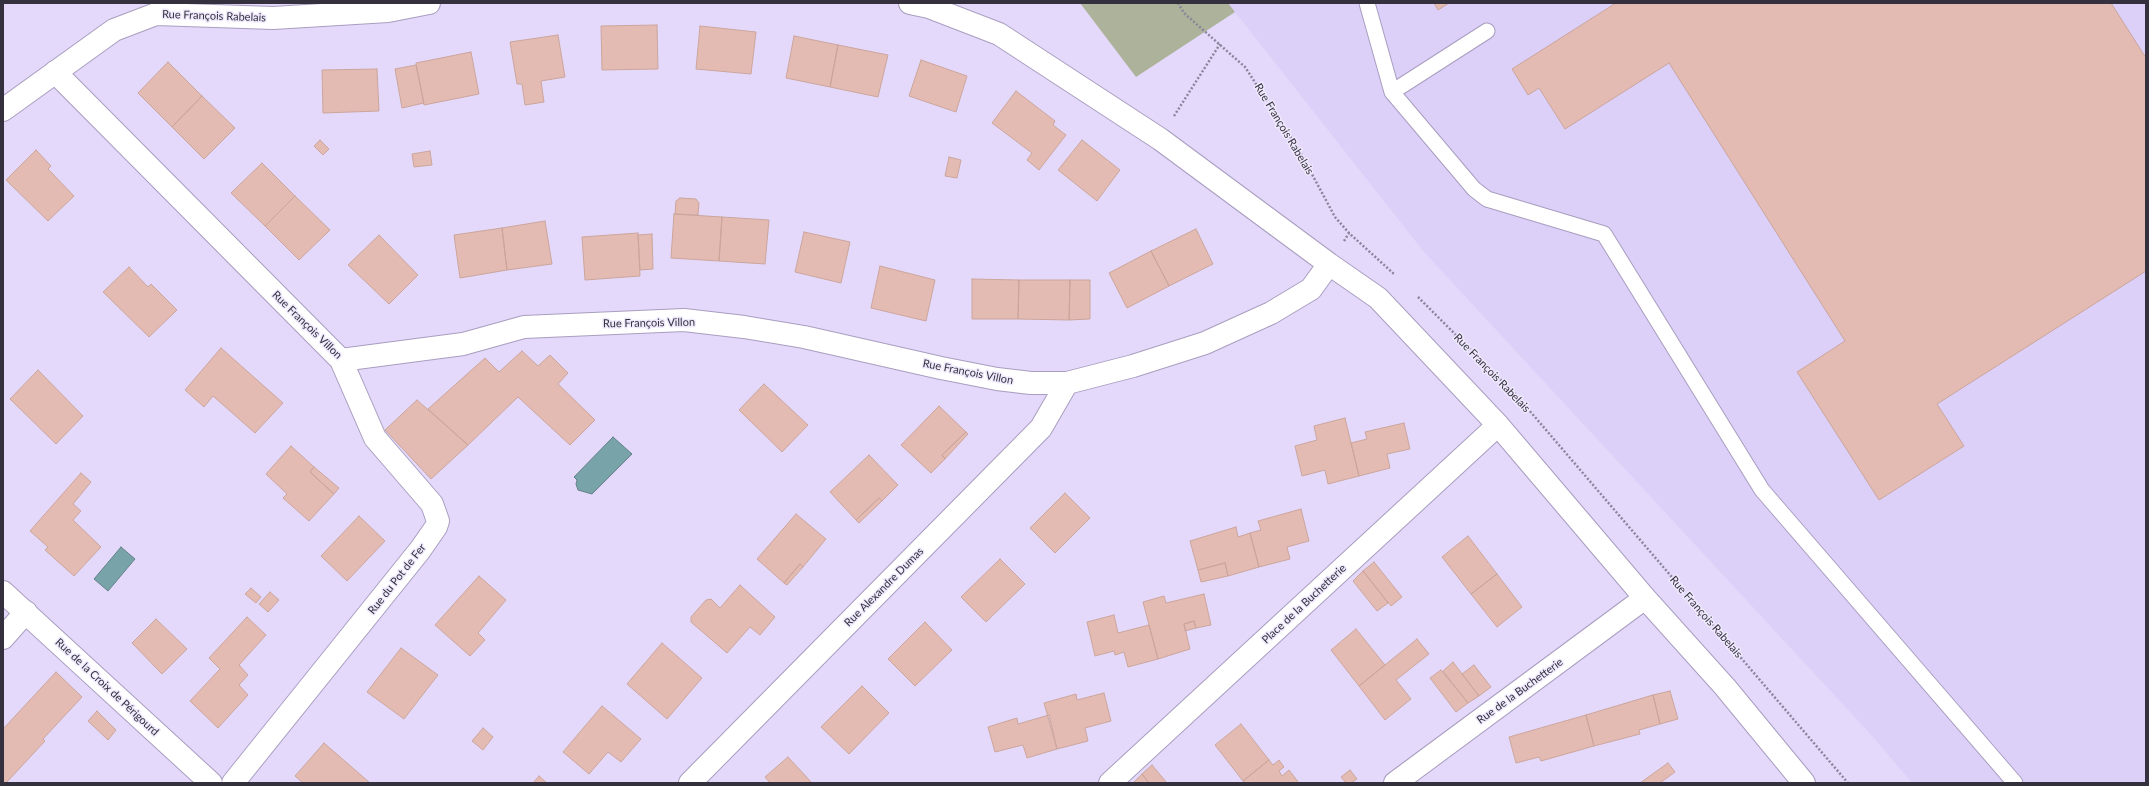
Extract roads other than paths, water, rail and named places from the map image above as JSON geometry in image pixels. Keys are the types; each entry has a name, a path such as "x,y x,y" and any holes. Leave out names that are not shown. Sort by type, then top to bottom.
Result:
{"street":[{"name":"Rue François Rabelais","path":"3,110 114,30 156,8 273,18 429,3"},
{"path":"910,3 929,7 1000,34 1160,138 1329,264 1378,298 1498,425 1645,598 1725,687 1804,783"},
{"name":"Rue François Villon","path":"55,72 341,360 463,344 524,327 684,320 804,336 942,368 997,379 1032,383 1067,383 1133,366 1205,343 1272,313 1311,289 1329,264"},
{"name":"Rue du Pot de Fer","path":"233,783 420,550 436,527 438,521 432,504 418,486 374,438 341,360"},
{"name":"Rue Alexandre Dumas","path":"690,783 1041,428 1067,383"},
{"name":"Place de la Buchetterie","path":"1110,783 1498,425"},
{"name":"Rue de la Croix de Périgourd","path":"3,592 26,612 201,780"},
{"name":"Rue de la Buchetterie","path":"1395,783 1645,598"},
{"path":"3,638 26,612"}],"lane":[{"path":"1367,3 1392,92 1474,189 1487,198 1604,234 1762,490 2015,783"},
{"path":"1392,92 1488,32"}]}
